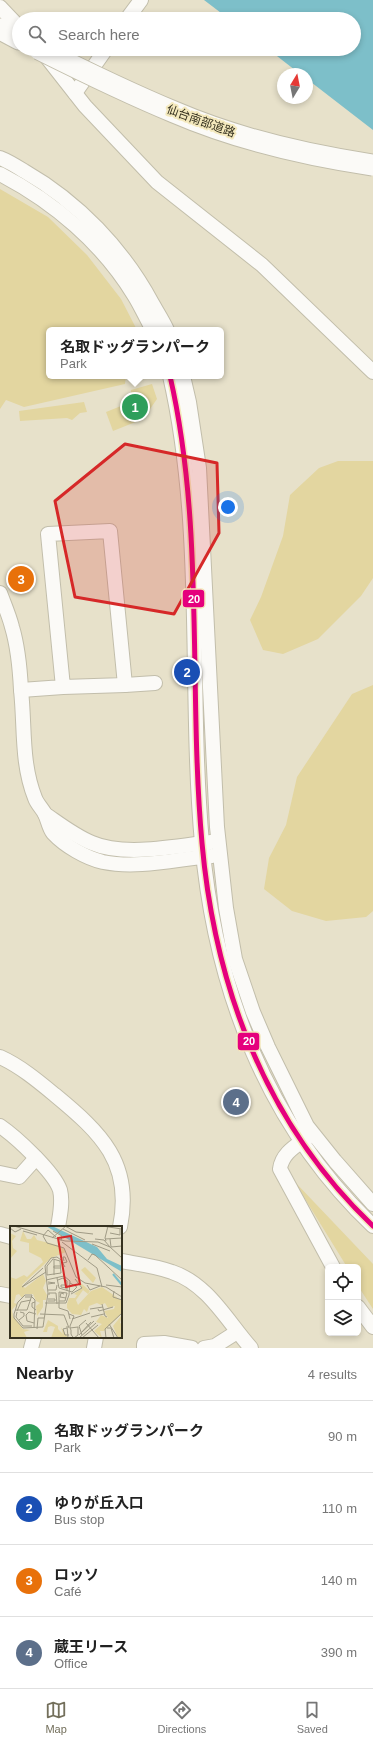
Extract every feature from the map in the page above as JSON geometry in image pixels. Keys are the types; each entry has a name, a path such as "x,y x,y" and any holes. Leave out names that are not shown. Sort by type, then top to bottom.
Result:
{"highway":[{"path":"0,29 12,35"},
{"name":"仙台南部道路","path":"53,56 98,79 182,115 249,139 312,154 373,165"}],"street":[{"path":"132,12 141,0"},
{"path":"0,7 12,20"},
{"path":"45,56 75,93 157,182 262,265 373,372"},
{"path":"75,93 101,56"},
{"path":"0,158 36,178 65,199 97,228 116,249 143,286 165,327"},
{"path":"0,174 20,184 63,215 87,237 109,260 134,295 151,327"},
{"path":"171,379 179,417 190,518 197,759 203,850 212,915 220,955 236,1008 254,1058 276,1100 301,1142 354,1208 373,1226"},
{"path":"184,379 191,409 199,468 219,848 230,934 236,959 253,1012 286,1085 313,1134 373,1204"},
{"path":"63,687 48,534 110,531 125,685"},
{"path":"0,593 13,628 21,690 24,754 28,779 36,800 45,814 52,832 67,844 102,861 129,864 219,848"},
{"path":"21,690 155,683"},
{"path":"0,1057 28,1074 50,1091 78,1114 105,1143 114,1160 122,1186 124,1205 120,1226"},
{"path":"0,1126 48,1169 60,1190 61,1209 58,1226"},
{"path":"313,1134 286,1154 281,1160 280,1169 331,1264"},
{"path":"0,1174 19,1178 36,1158"},
{"path":"0,1234 10,1237"},
{"path":"122,1261 172,1272 189,1280 206,1291 251,1348"},
{"path":"0,1294 10,1296"},
{"path":"361,1311 373,1327"},
{"path":"204,1348 215,1346 237,1332"},
{"path":"31,1348 34,1338"},
{"path":"94,1348 96,1338"},
{"path":"144,1348 144,1344 164,1343 192,1348"}],"highlighted area":[{"path":"125,444 217,463 219,533 174,614 75,597 55,501"}],"shaded area":[{"path":"0,189 48,217 87,255 121,299 135,327 46,327 46,379 126,379 125,384 24,407 6,400 0,409"},
{"path":"152,384 157,399 143,419 113,431 106,412 131,402 131,390"},
{"path":"84,402 87,412 80,413 72,420 67,418 20,421 19,411"},
{"path":"338,461 373,461 373,578 361,596 318,639 283,654 263,650 250,620 261,597 283,536 290,495 319,468"},
{"path":"373,685 373,911 366,917 326,921 292,911 264,889 269,858 286,825 297,777 352,694"},
{"path":"294,1181 373,1264 373,1309 361,1291 361,1264 345,1264"}],"water":[{"path":"204,0 373,0 373,130 313,84 313,68 292,68 277,56 361,56 361,12 220,12"}],"transit line":[{"name":"20","path":"171,379 181,434 188,492 192,550 198,785 202,843 209,897 219,950 234,1001 252,1051 275,1098 303,1144 335,1186 373,1226"}],"place":[{"name":"名取ドッグランパーク","path":"135,407"},
{"name":"ロッソ","path":"21,579"},
{"name":"ゆりが丘入口","path":"187,672"},
{"name":"蔵王リース","path":"236,1102"}]}
